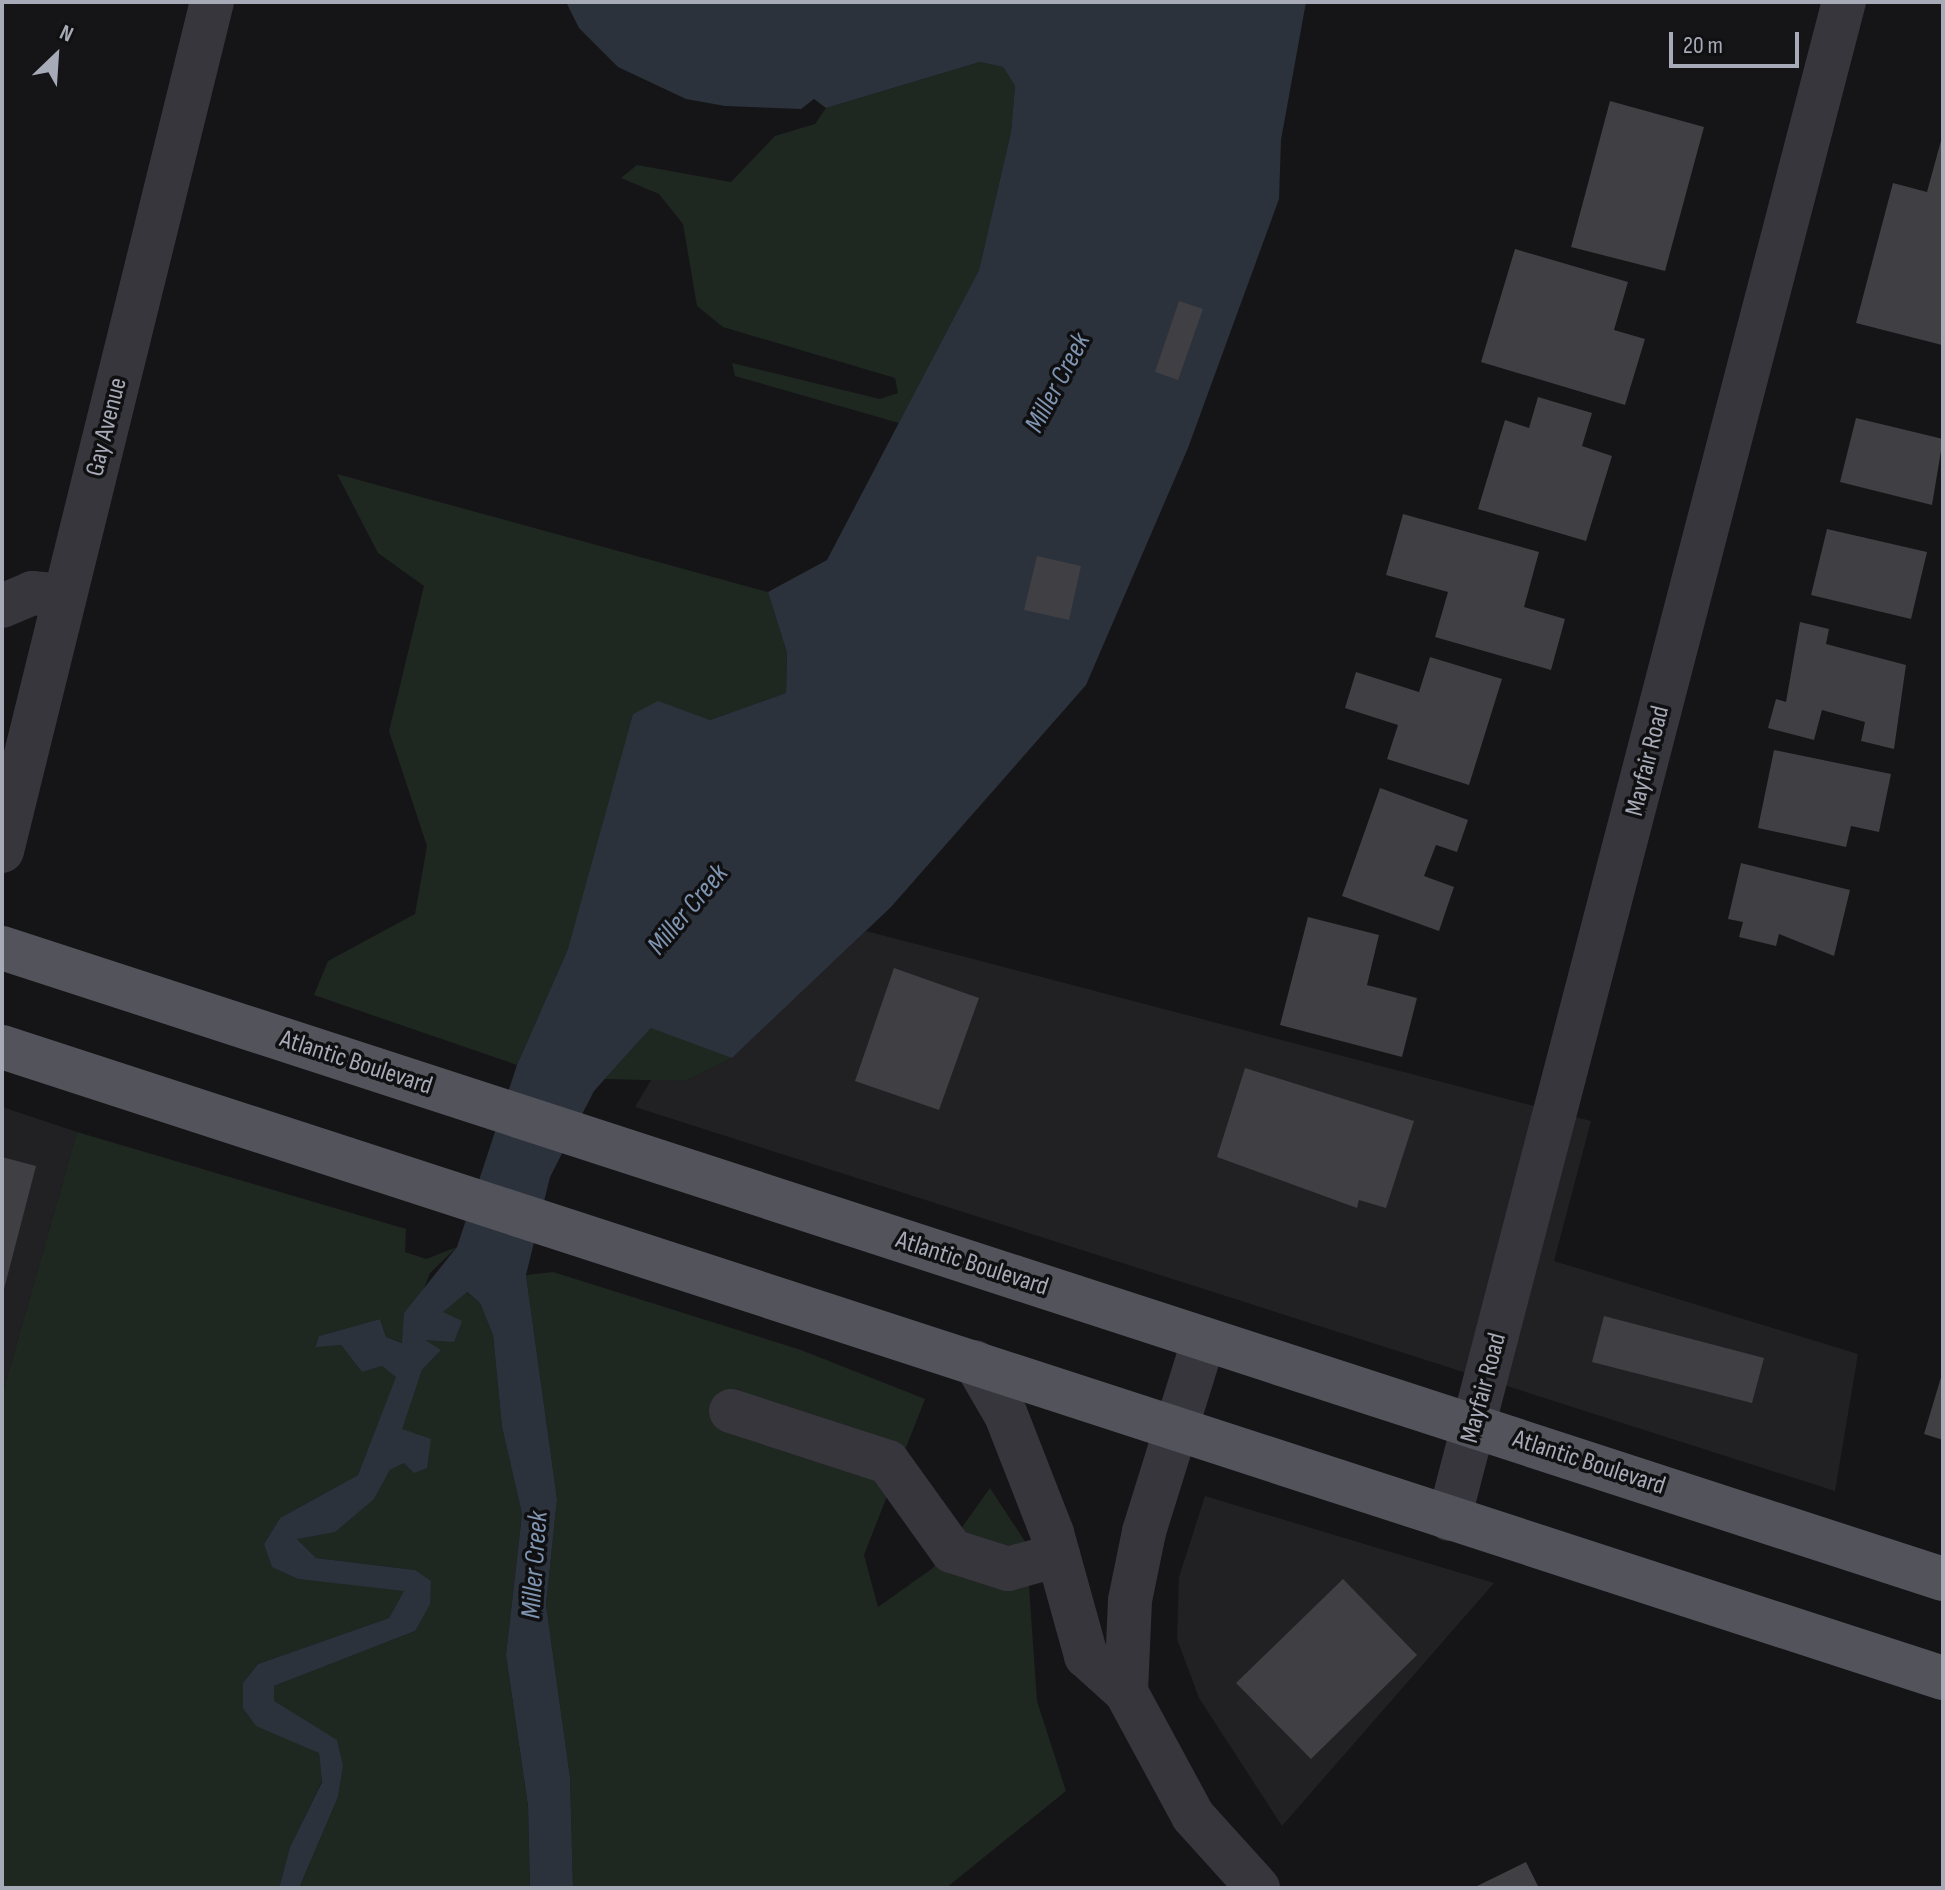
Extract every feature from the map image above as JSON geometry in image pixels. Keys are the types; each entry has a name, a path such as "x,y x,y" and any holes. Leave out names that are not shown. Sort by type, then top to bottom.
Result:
{"main road":[{"name":"Atlantic Boulevard","path":"2,948 1943,1579"},
{"path":"2,1047 1943,1678"}],"street":[{"name":"Gay Avenue","path":"5,823 65,596 212,2"},
{"name":"Mayfair Road","path":"1449,1519 1844,2"},
{"path":"2,606 32,593 65,596"},
{"path":"1126,1692 1130,1600 1174,1427 1204,1339"},
{"path":"975,1362 1006,1415 1058,1555 1086,1656 1126,1692 1193,1816 1258,1888"},
{"path":"731,1411 888,1462 952,1551 1008,1569 1058,1555"}],"shaded area":[{"path":"980,62 1003,67 1015,86 1011,132 979,270 899,423 735,376 732,363 880,399 898,393 895,378 723,327 697,306 683,224 659,194 621,178 637,165 731,182 775,136 815,124 826,108"},
{"path":"337,474 768,592 787,653 786,693 710,720 658,702 568,949 517,1065 314,995 328,961 415,914 427,846 389,731 424,586 378,553"},
{"path":"866,931 1591,1121 1554,1261 1858,1354 1835,1491 635,1107 653,1077 686,1081 732,1058"},
{"path":"651,1028 664,1028 732,1058 686,1081 605,1079"},
{"path":"2,1107 77,1132 2,1395"},
{"path":"77,1132 406,1229 405,1252 426,1259 457,1247 430,1273 403,1343 386,1337 380,1319 319,1336 315,1346 341,1345 362,1372 382,1366 397,1377 358,1475 280,1518 264,1544 273,1566 298,1579 405,1590 389,1618 258,1664 243,1683 290,1738 319,1753 322,1781 290,1847 279,1888 2,1888 2,1395"},
{"path":"553,1272 801,1350 925,1399 864,1555 878,1607 933,1568 990,1488 1026,1543 1037,1701 1066,1791 946,1888 573,1888 570,1777 546,1605 557,1499 526,1275"},
{"path":"466,1292 480,1303 493,1335 502,1427 522,1514 506,1655 528,1807 530,1888 299,1888 338,1797 343,1766 273,1701 274,1686 415,1631 415,1570 316,1558 297,1539 374,1499 390,1470 404,1463 409,1436 401,1429 422,1370 441,1350 424,1341 456,1293"},
{"path":"1205,1496 1494,1583 1282,1826 1199,1698 1177,1639 1179,1577"}],"water":[{"name":"Miller Creek","path":"566,2 1306,2 1281,140 1279,199 1188,448 1086,685 891,907 732,1058 651,1028 594,1091 550,1177 526,1275 557,1499 546,1605 570,1777 573,1888 530,1888 528,1806 506,1655 522,1514 502,1427 493,1335 480,1303 467,1292 443,1312 462,1321 454,1342 425,1340 441,1350 422,1370 402,1429 431,1439 427,1468 414,1473 404,1463 390,1470 374,1499 335,1532 297,1539 316,1558 415,1570 431,1581 430,1604 415,1631 274,1686 274,1701 337,1740 343,1766 338,1797 299,1888 279,1888 290,1847 322,1782 319,1753 256,1726 243,1708 243,1683 258,1664 389,1618 404,1591 298,1579 272,1567 264,1544 280,1518 358,1475 396,1377 382,1366 362,1372 341,1345 315,1347 319,1336 380,1319 386,1337 402,1343 404,1313 457,1247 517,1065 568,949 633,714 658,701 710,720 786,693 787,653 768,592 827,560 979,270 1011,132 1015,86 1003,67 980,62 826,108 814,99 801,109 725,106 686,99 618,67 579,28"}],"building":[{"path":"1610,101 1704,127 1665,271 1571,247"},
{"path":"1942,137 1942,345 1856,323 1893,183 1927,192"},
{"path":"1515,249 1628,282 1614,330 1645,339 1625,405 1481,362"},
{"path":"1179,301 1203,309 1178,380 1155,372"},
{"path":"1538,397 1592,413 1582,446 1612,456 1586,541 1478,509 1505,420 1529,428"},
{"path":"1856,418 1943,439 1932,505 1840,482"},
{"path":"1403,514 1539,552 1524,607 1565,619 1551,670 1435,637 1448,592 1386,575"},
{"path":"1827,529 1927,552 1911,619 1811,595"},
{"path":"1037,556 1081,566 1069,620 1024,610"},
{"path":"1800,622 1829,629 1826,644 1906,665 1894,749 1861,741 1865,722 1822,710 1814,740 1768,728 1776,699 1786,702"},
{"path":"1430,657 1502,679 1469,785 1387,759 1398,725 1345,708 1356,672 1419,692"},
{"path":"1774,750 1891,774 1879,832 1851,826 1846,847 1758,828"},
{"path":"1380,788 1468,820 1457,852 1436,845 1424,876 1454,887 1439,931 1342,896"},
{"path":"1741,863 1850,890 1834,956 1779,934 1776,946 1739,937 1743,922 1728,919"},
{"path":"1308,917 1379,935 1367,985 1417,998 1402,1057 1280,1025"},
{"path":"894,968 979,998 939,1110 855,1081"},
{"path":"1245,1068 1414,1121 1386,1208 1359,1200 1357,1208 1217,1157"},
{"path":"2,1157 36,1166 3,1293 2,1293"},
{"path":"1604,1316 1764,1358 1752,1403 1592,1362"},
{"path":"1943,1374 1943,1440 1924,1434"},
{"path":"1343,1579 1417,1655 1311,1759 1236,1683"},
{"path":"1526,1862 1539,1888 1473,1888"}]}
